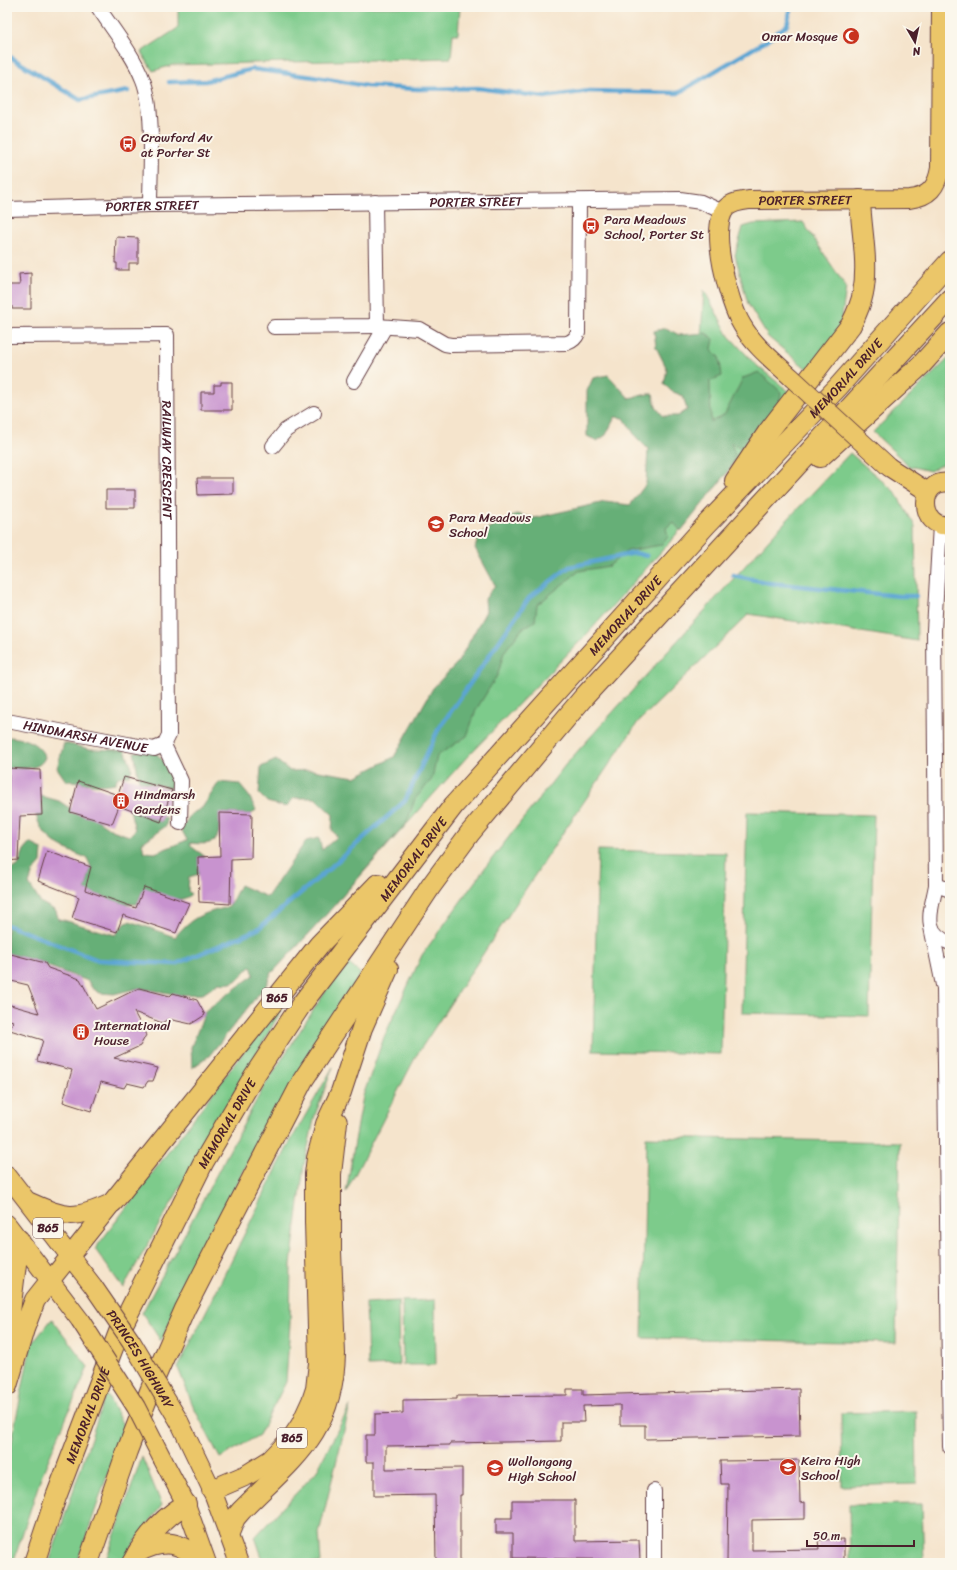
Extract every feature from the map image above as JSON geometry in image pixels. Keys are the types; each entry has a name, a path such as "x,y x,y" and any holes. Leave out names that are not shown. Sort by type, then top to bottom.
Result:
{"highway":[{"path":"706,525 768,432 851,325 859,309 863,294 865,276 860,200"},
{"name":"MEMORIAL DRIVE","path":"34,1563 56,1497 119,1332 203,1163 300,1005 454,805 706,525 838,387 950,261"},
{"name":"MEMORIAL DRIVE","path":"88,1563 157,1373 186,1309 229,1222 303,1080 431,886 470,833 582,698 726,544 950,299"},
{"path":"726,544 921,365 950,333"},
{"name":"B65","path":"113,1202 319,945 454,805"},
{"name":"B65","path":"212,1490 247,1475 271,1460 293,1437 301,1425 312,1401 316,1389 319,1364 315,1174 326,1124 341,1092 348,1068 377,991 431,886"},
{"path":"229,1533 235,1518 241,1511 286,1468 309,1442 322,1419 330,1396 335,1370 331,1251 331,1174 341,1092"},
{"name":"B65","path":"7,1336 20,1240"},
{"name":"B65","path":"7,1386 24,1329 36,1300 50,1280"},
{"name":"B65","path":"135,1557 146,1538 159,1524 171,1513 186,1504"},
{"path":"135,1557 156,1544 176,1544 193,1554 202,1563"}],"main road":[{"name":"PORTER STREET","path":"723,212 733,203 749,200 860,200 918,198 924,196 934,187 940,168 942,7"},
{"path":"723,212 721,224 721,257 725,285 730,301 742,325 750,336 792,378 889,467 928,492"},
{"path":"945,525 934,522 926,511 925,498 928,492 939,483 950,483"},
{"name":"PRINCES HIGHWAY","path":"7,1175 93,1286 131,1341 179,1421 212,1490 239,1563"},
{"path":"27,1200 53,1212 68,1216 92,1212 113,1202"},
{"name":"B65","path":"50,1280 113,1202"},
{"name":"B65","path":"7,1224 20,1240"},
{"path":"20,1240 80,1320 136,1407 186,1504 207,1563"},
{"name":"B65","path":"186,1504 212,1490"}],"street":[{"path":"98,7 138,69 147,94 150,122 150,205"},
{"name":"PORTER STREET","path":"7,209 150,205 376,202 687,200 701,202 723,212"},
{"path":"274,327 381,326 419,329 445,344 451,345 571,342 578,333 579,201"},
{"path":"354,381 381,326 376,202"},
{"name":"RAILWAY CRESCENT","path":"7,336 167,335 169,735 164,744"},
{"path":"273,446 286,430 314,412"},
{"path":"945,525 934,630 936,885 929,914 934,951 944,988 949,1228 950,1447"},
{"name":"HINDMARSH AVENUE","path":"7,721 154,749 164,744"},
{"path":"164,744 181,781 180,823"},
{"path":"936,885 950,890"},
{"path":"930,923 938,936 950,943"},
{"path":"944,988 950,963"},
{"path":"654,1491 654,1563"}],"green space":[{"path":"178,7 460,7 458,34 453,34 451,58 173,65 153,71 141,52 178,28"},
{"path":"803,222 846,287 840,331 812,373 768,337 748,304 735,255 743,227 753,224"},
{"path":"704,290 729,336 755,364 792,394 669,543 588,633 467,757 294,950 288,889 388,791 528,571 623,546 694,442"},
{"path":"666,328 679,335 706,333 714,339 712,349 715,354 719,356 722,376 710,381 711,422 725,414 743,378 759,372 781,392 779,410 746,450 731,443 735,454 731,468 681,531 673,522 666,528 668,537 661,545 627,551 609,566 579,571 537,605 535,621 522,629 504,652 498,674 476,710 467,736 437,756 432,779 415,799 407,822 318,924 271,974 266,985 209,1056 192,1068 191,1047 206,1010 254,975 251,966 234,982 225,984 219,983 203,994 180,995 139,988 114,994 100,993 92,988 88,981 47,966 45,963 7,953 7,871 18,866 24,850 30,843 42,849 41,863 33,872 29,884 40,902 56,911 59,921 60,919 115,935 123,925 130,921 175,937 187,924 199,916 229,907 240,885 267,897 306,841 319,838 322,850 337,837 332,830 333,815 315,798 294,798 286,807 267,802 259,794 261,767 276,760 290,771 312,770 355,777 394,757 433,688 458,662 486,611 485,599 495,585 475,548 479,535 516,514 534,518 605,502 630,505 646,484 648,449 636,437 624,418 615,417 606,435 597,441 587,436 587,391 593,378 608,375 629,398 653,393 656,407 663,416 678,416 687,410 683,396 671,391 664,384 667,369 656,347 654,331"},
{"path":"950,357 950,460 930,471 909,466 873,432"},
{"path":"850,453 895,492 915,526 917,641 749,614 638,722 554,846 416,1056 346,1192 363,1096 384,1037 422,955 487,865 566,764 772,536"},
{"path":"9,737 20,738 34,744 39,748 45,757 42,762 39,765 29,768 7,769 7,739"},
{"path":"64,743 90,749 125,750 132,768 130,775 118,777 115,783 102,785 66,781 57,768"},
{"path":"154,749 159,757 174,769 175,783 172,788 139,781 134,752"},
{"path":"219,782 239,784 249,796 256,810 252,814 219,813 219,830 218,836 215,840 206,844 190,843 194,849 204,856 198,857 199,874 189,877 188,891 191,894 186,898 181,899 168,897 144,888 137,904 124,904 85,890 91,867 87,858 70,851 49,838 39,824 36,815 42,815 41,796 59,801 71,809 70,812 96,819 112,830 129,836 135,830 130,810 161,822 163,817 167,819 166,826 142,843 144,852 155,853 187,840 181,829 191,814 202,808"},
{"path":"747,812 874,815 869,1016 742,1013"},
{"path":"598,850 726,853 721,1054 593,1051"},
{"path":"345,961 361,974 250,1158 161,1341 142,1313 262,1090"},
{"path":"301,976 123,1288 95,1249"},
{"path":"333,1067 315,1115 304,1165 291,1264 290,1323 286,1382 259,1435 220,1458 194,1408 178,1368 289,1144"},
{"path":"646,1137 900,1142 896,1343 642,1338"},
{"path":"435,1300 436,1365 403,1365 402,1301"},
{"path":"398,1301 399,1365 368,1366 366,1303"},
{"path":"52,1319 88,1367 41,1477 13,1563 7,1563 7,1472 15,1424 31,1345"},
{"path":"106,1393 124,1427 77,1563 49,1563"},
{"path":"350,1406 319,1533 321,1563 264,1563 255,1537 316,1472"},
{"path":"916,1411 917,1484 842,1486 841,1413"},
{"path":"142,1457 162,1505 131,1548 125,1563 105,1563"},
{"path":"922,1504 924,1563 850,1563 849,1505"}],"building":[{"path":"116,237 138,238 138,263 129,263 129,270 117,270 117,263 115,263"},
{"path":"31,273 31,309 12,309 12,306 7,306 7,285 20,285 19,274"},
{"path":"221,382 232,382 232,410 201,410 201,392 214,392 214,385 221,385"},
{"path":"197,478 233,478 233,494 198,495"},
{"path":"106,490 135,490 135,508 106,508"},
{"path":"9,768 40,770 42,815 20,816 18,860 7,861"},
{"name":"Hindmarsh Gardens","path":"124,777 172,790 161,822 119,806 112,824 70,812 78,781 118,795"},
{"name":"Hindmarsh Gardens","path":"219,813 252,814 251,858 231,859 230,904 199,902 198,857 220,856"},
{"path":"47,851 91,867 85,890 136,908 144,887 189,903 176,933 123,915 117,932 72,918 79,897 38,881"},
{"name":"International House","path":"7,953 45,963 48,968 80,979 96,1009 139,988 170,996 173,993 197,1000 205,1015 191,1024 168,1019 162,1023 134,1012 146,1035 140,1046 114,1058 158,1068 153,1081 148,1081 144,1087 127,1083 124,1088 101,1082 91,1111 63,1102 72,1070 37,1061 43,1040 10,1030 13,1021 7,1019 7,1004 39,1013 28,985 7,980"},
{"path":"567,1389 583,1389 583,1395 799,1389 800,1436 645,1439 645,1425 620,1425 620,1405 583,1406 584,1422 561,1422 561,1441 386,1446 386,1469 462,1468 462,1495 460,1495 460,1563 436,1563 435,1495 374,1496 374,1462 366,1462 366,1435 375,1435 375,1414 403,1413 403,1400 457,1399 457,1396 567,1395"},
{"path":"799,1460 800,1503 805,1502 805,1519 752,1520 752,1550 819,1549 818,1540 844,1539 844,1563 727,1563 728,1484 721,1484 720,1461"},
{"path":"512,1500 575,1500 575,1541 639,1540 640,1560 513,1558 513,1533 496,1533 496,1518 512,1518"}],"waterway":[{"path":"169,82 206,81 252,69 322,78 366,86 418,89 478,88 545,97 589,91 678,93 766,41 787,25 791,7"},
{"path":"7,55 80,100 128,91"},
{"path":"7,925 98,960 176,964 258,929 323,874 405,801 438,730 529,598 569,567 635,553 647,556"},
{"path":"733,575 770,583 899,596 916,596"}],"place":[{"name":"Omar Mosque","path":"851,36"},
{"name":"Crawford Av at Porter St","path":"128,144"},
{"name":"Para Meadows School, Porter St","path":"591,226"},
{"name":"Para Meadows School","path":"436,524"},
{"name":"Hindmarsh Gardens","path":"121,801"},
{"name":"International House","path":"81,1032"},
{"name":"Keira High School","path":"788,1467"},
{"name":"Wollongong High School","path":"495,1468"}]}
